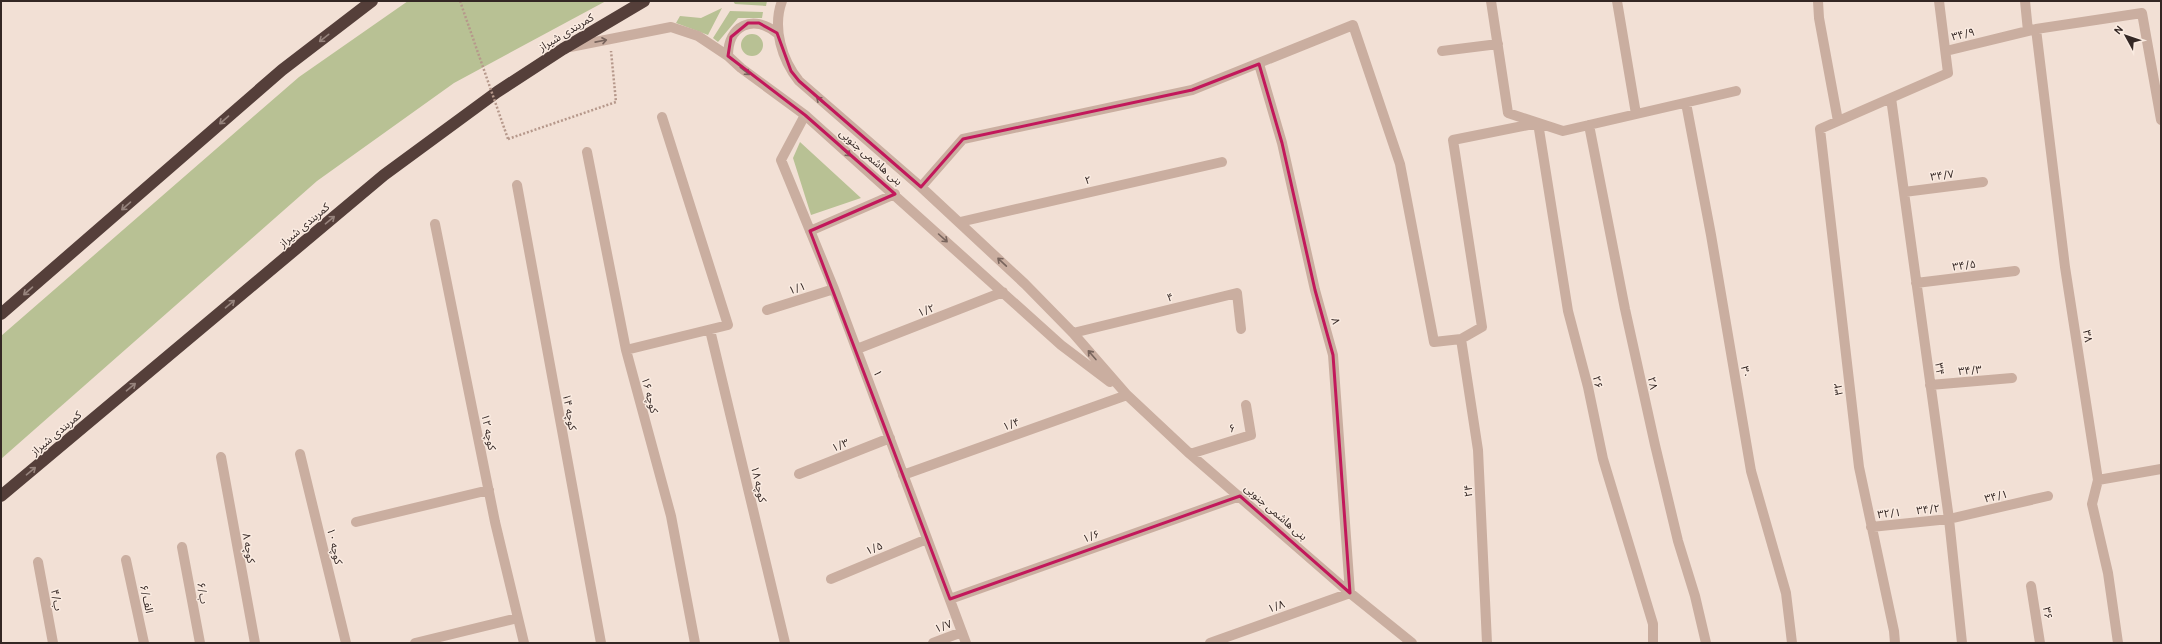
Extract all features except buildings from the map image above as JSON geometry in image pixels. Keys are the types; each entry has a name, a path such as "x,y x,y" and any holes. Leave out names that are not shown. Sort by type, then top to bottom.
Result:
{"highway":[{"path":"1,314 282,70 372,1"},
{"name":"کمربندی شیراز","path":"1,496 384,175 497,92 563,49 644,1"}],"street":[{"name":"بنی هاشمی جنوبی","path":"782,1 777,33 791,71 799,81 960,222 1025,284 1073,333 1127,395 1190,454 1350,592 1412,643"},
{"path":"1491,1 1508,113 1563,131 1736,91"},
{"path":"1617,1 1636,114"},
{"path":"1818,1 1819,18 1838,121 1948,73 1939,1"},
{"name":"۳۸","path":"2025,1 2032,30 2064,267 2098,480 2092,504 2108,573 2118,643"},
{"name":"۳۴/۹","path":"1946,50 2032,30 2142,13 2161,120"},
{"path":"728,56 731,37 738,29 748,23 759,23 768,26 777,33"},
{"path":"921,187 963,138 1192,90 1353,25 1400,164 1434,342 1461,339 1482,327 1453,140 1538,123"},
{"name":"بنی هاشمی جنوبی","path":"563,49 671,27 698,36 728,56 741,68 805,115 895,194 1061,345 1127,395"},
{"path":"1442,51 1498,44"},
{"name":"۸","path":"1259,64 1282,143 1315,290 1333,355 1350,592"},
{"name":"۳۴","path":"1891,98 1949,519 1962,643"},
{"name":"۳۰","path":"1686,103 1711,234 1751,471 1786,593 1792,643"},
{"name":"۱","path":"805,115 781,160 834,289 966,643"},
{"path":"626,350 728,326 662,117"},
{"name":"۳۲","path":"1838,121 1820,129 1859,467 1894,631 1895,643"},
{"name":"۲۶","path":"1538,123 1568,311 1588,387 1603,459 1653,624 1653,643"},
{"name":"۲۸","path":"1589,124 1625,309 1655,445 1678,541 1695,596 1706,643"},
{"name":"کوچه ۱۶","path":"587,152 626,350 671,516 695,643"},
{"name":"۲","path":"960,222 1222,162"},
{"name":"۳۴/۷","path":"1904,192 1983,182"},
{"name":"کوچه ۱۴","path":"518,184 601,643"},
{"path":"810,231 895,194"},
{"name":"کوچه ۱۲","path":"435,224 488,490 524,643"},
{"name":"۳۴/۵","path":"1916,282 2015,271"},
{"name":"۱/۱","path":"767,310 834,289"},
{"name":"۱/۲","path":"857,350 1003,292"},
{"name":"۴","path":"1073,333 1237,293 1241,329"},
{"name":"کوچه ۱۸","path":"710,330 785,643"},
{"name":"۲۴","path":"1461,339 1478,450 1487,643"},
{"name":"۳۴/۳","path":"1930,385 2012,378"},
{"name":"۱/۴","path":"903,475 1127,395"},
{"name":"۶","path":"1190,454 1251,435 1246,405"},
{"name":"۱/۳","path":"799,474 890,438"},
{"name":"کوچه ۱۰","path":"300,454 346,643"},
{"name":"کوچه ۸","path":"221,457 256,643"},
{"path":"2098,480 2161,470"},
{"path":"356,522 488,490"},
{"name":"۱/۶","path":"950,599 1240,496"},
{"name":"۳۴/۱","path":"1949,519 2048,496"},
{"name":"۳۴/۲","path":"1910,523 1949,519"},
{"name":"۳۲/۱","path":"1871,527 1910,523"},
{"name":"۱/۵","path":"831,579 927,539"},
{"name":"ب/۶","path":"182,547 200,643"},
{"name":"۶/الف","path":"126,560 144,643"},
{"name":"۴/ب","path":"38,562 53,643"},
{"name":"۳۶","path":"2031,586 2040,643"},
{"name":"۱/۸","path":"1210,643 1350,592"},
{"path":"415,643 518,618"},
{"name":"۱/۷","path":"933,643 962,632"}],"path":[{"path":"460,1 508,139 616,102 610,40"}],"highlighted area":[{"path":"748,23 759,23 777,33 791,71 799,81 921,187 963,139 1192,90 1259,64 1282,143 1315,290 1333,355 1350,593 1240,496 950,599 810,231 895,194 805,115 728,56 731,37"}],"green space":[{"path":"408,1 606,1 454,83 317,181 1,459 1,336 299,77"},
{"path":"733,1 767,1 766,6 735,4"},
{"path":"722,8 708,35 676,23 680,16 701,18"},
{"path":"730,11 763,12 762,18 738,18 718,42 713,38"},
{"path":"748,34 756,34 763,41 763,49 756,56 748,56 741,49 741,41"},
{"path":"800,142 861,198 811,215 793,158"}]}
